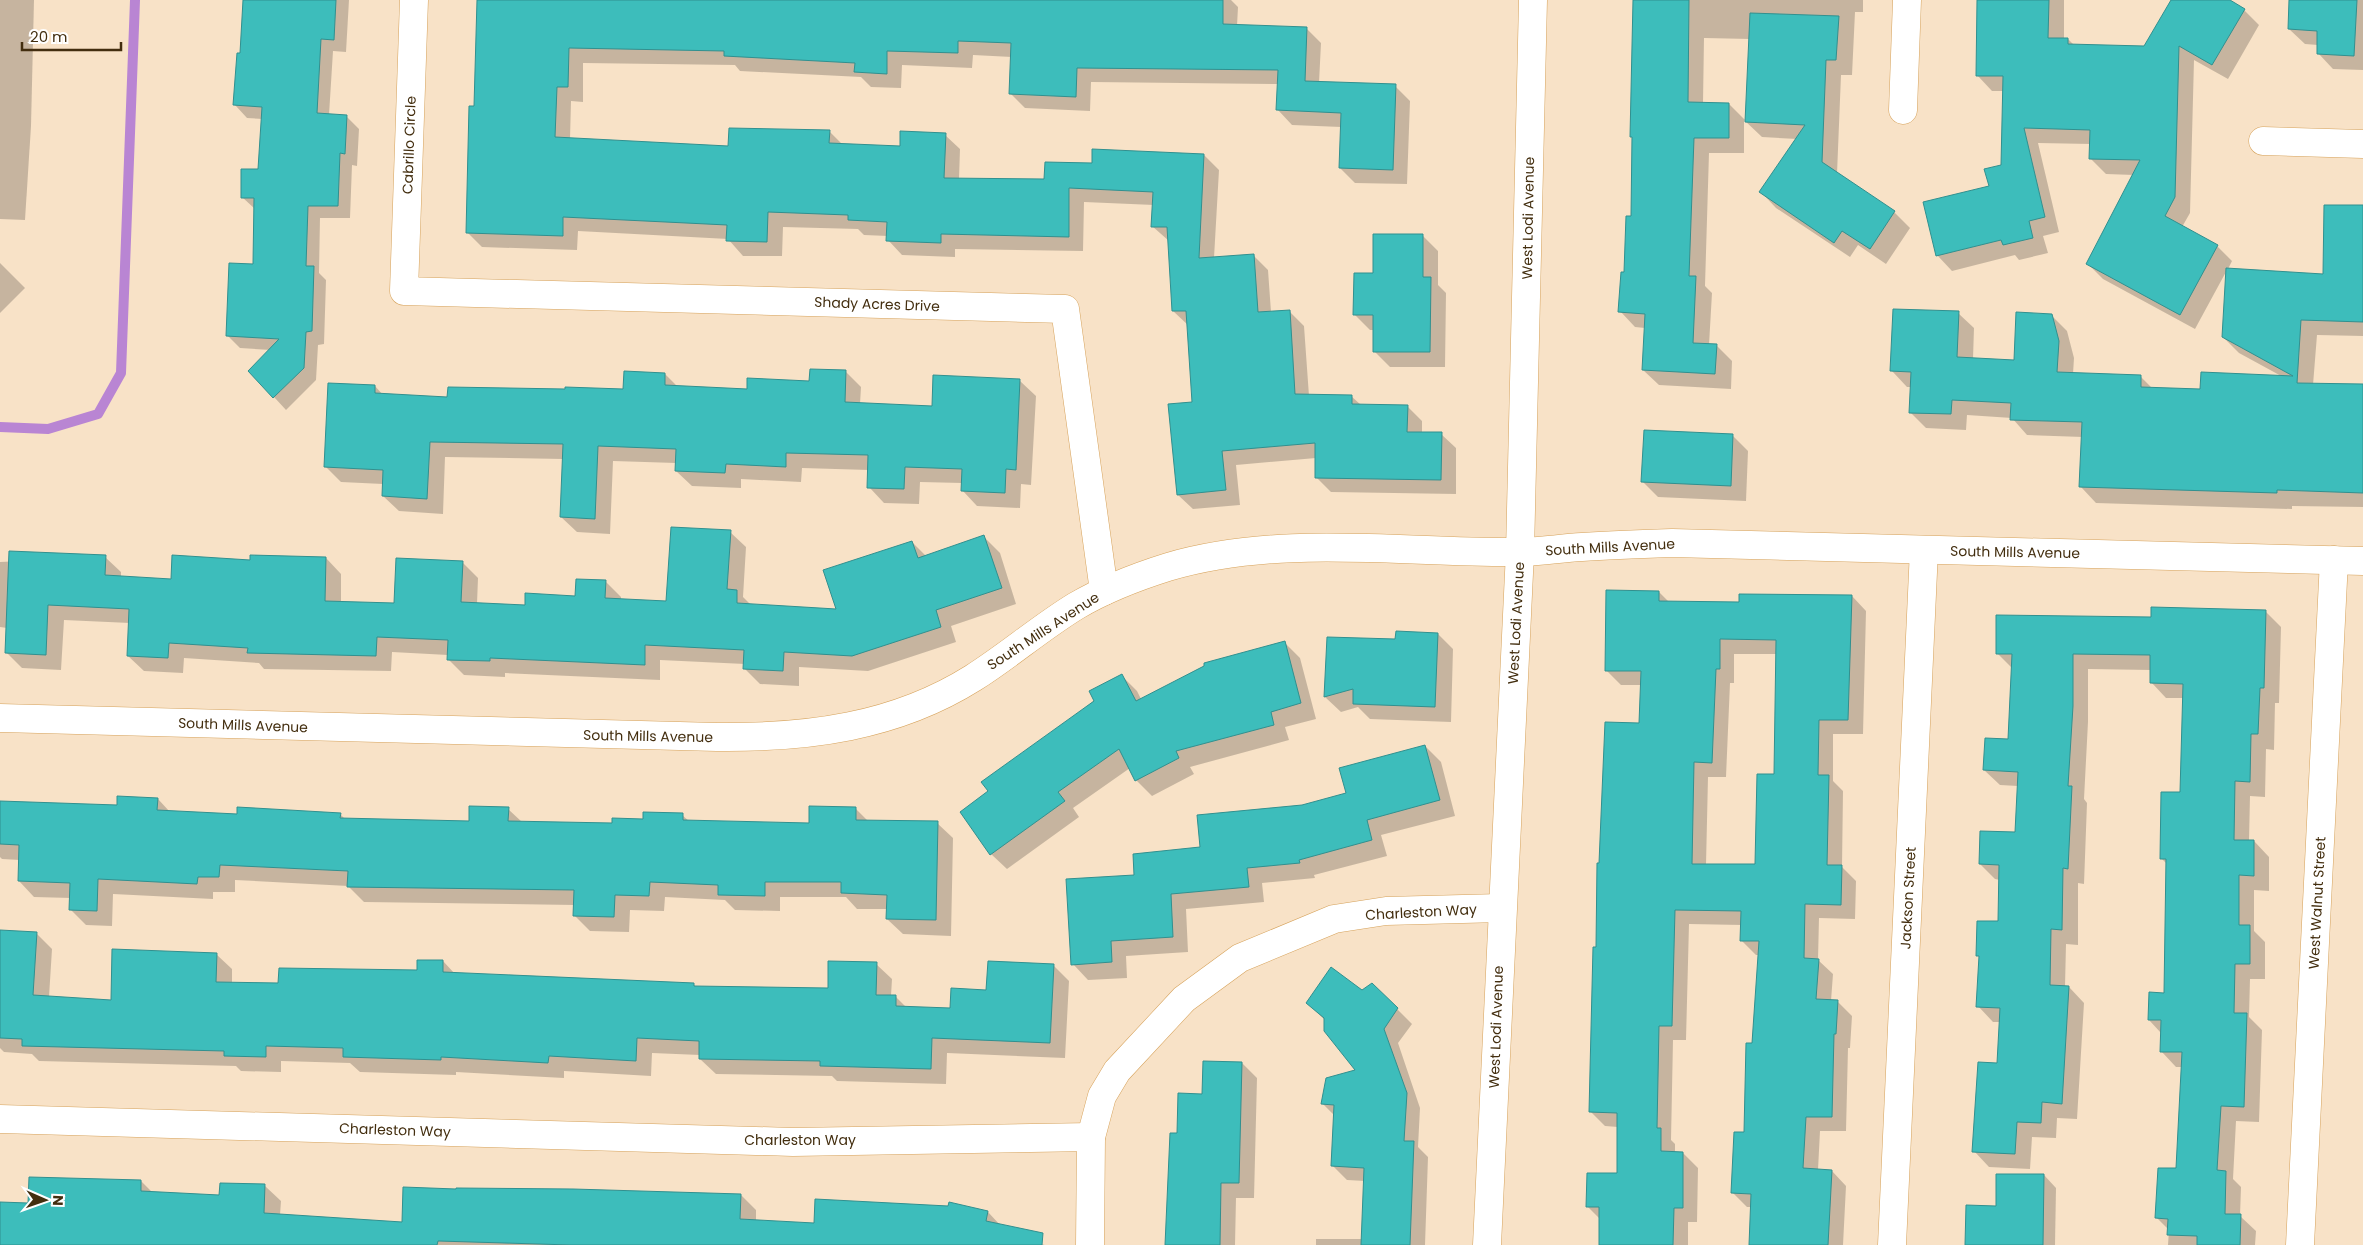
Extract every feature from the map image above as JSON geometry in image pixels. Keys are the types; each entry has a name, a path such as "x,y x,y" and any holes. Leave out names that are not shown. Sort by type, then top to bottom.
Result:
{"street":[{"name":"Cabrillo Circle","path":"404,291 414,0"},
{"name":"West Lodi Avenue","path":"1487,1245 1520,552 1534,0"},
{"path":"1903,110 1907,0"},
{"path":"2263,142 2363,144"},
{"name":"Shady Acres Drive","path":"404,291 1065,309 1104,591"},
{"name":"South Mills Avenue","path":"0,718 717,738 757,738 826,732 865,724 940,695 971,679 1075,607 1104,591 1137,577 1169,567 1235,552 1313,548 1520,552 1672,543 2363,561"},
{"name":"Jackson Street","path":"1892,1245 1924,550"},
{"name":"West Walnut Street","path":"2300,1245 2334,560"},
{"name":"Charleston Way","path":"0,1119 793,1142 1090,1137 1102,1096 1117,1071 1184,999 1240,958 1334,919 1386,911 1502,908"},
{"path":"1090,1137 1090,1245"}],"building":[{"path":"243,0 336,0 334,40 321,39 317,113 347,115 345,154 340,153 338,206 308,206 306,266 314,266 312,331 306,332 304,368 273,398 248,371 279,339 226,336 229,263 253,264 254,198 241,198 241,169 258,169 262,107 233,105 237,53 240,53"},
{"path":"477,0 1223,0 1223,24 1307,27 1305,81 1396,84 1393,170 1339,168 1341,113 1276,110 1278,70 1077,68 1076,97 1009,94 1011,43 958,41 958,53 887,51 887,74 854,72 855,63 724,56 724,51 569,48 568,87 557,87 555,137 728,146 729,128 830,130 829,143 900,146 900,131 946,133 944,178 1044,179 1045,162 1092,163 1092,149 1204,154 1199,258 1254,254 1258,312 1290,310 1295,394 1352,395 1352,404 1408,405 1407,432 1442,432 1441,480 1315,478 1315,443 1222,451 1226,490 1177,495 1168,404 1192,402 1186,311 1172,311 1167,227 1151,227 1153,192 1069,188 1069,237 941,234 941,243 886,241 887,222 848,220 848,215 768,212 767,242 726,241 727,225 563,217 563,236 466,233 469,106 474,106"},
{"path":"1633,0 1689,0 1688,102 1729,103 1729,138 1694,138 1689,276 1696,276 1693,343 1717,344 1715,374 1642,370 1645,314 1618,312 1621,272 1624,272 1626,216 1631,216 1632,137 1630,137"},
{"path":"1977,0 2049,0 2048,38 2068,38 2068,44 2144,46 2171,0 2230,0 2245,9 2212,65 2179,46 2175,197 2165,216 2218,245 2180,315 2086,264 2140,160 2089,159 2090,130 2024,128 2045,217 2029,221 2033,238 2003,245 2001,240 1936,256 1923,202 1989,186 1984,169 2001,165 2003,76 1976,76"},
{"path":"2289,0 2357,0 2354,56 2317,54 2317,31 2288,29"},
{"path":"1750,13 1839,16 1836,60 1826,60 1822,162 1895,211 1870,249 1842,231 1834,243 1759,192 1805,125 1745,122"},
{"path":"2324,205 2363,205 2363,322 2301,320 2297,383 2363,384 2363,493 2277,490 2277,493 2079,487 2082,422 2010,420 2011,403 1952,400 1951,414 1909,413 1911,372 1890,371 1893,309 1959,311 1957,357 2014,360 2016,312 2052,314 2059,341 2057,372 2141,375 2141,387 2200,389 2201,372 2293,376 2222,337 2226,268 2323,274"},
{"path":"1373,234 1423,234 1423,277 1431,277 1430,352 1373,352 1373,315 1353,315 1354,273 1373,273"},
{"path":"810,369 846,370 845,402 932,406 933,375 1020,379 1016,470 1006,469 1005,493 961,491 962,469 905,467 904,489 867,488 868,455 786,453 786,467 726,464 725,473 675,471 676,449 598,446 595,519 560,517 563,444 430,442 427,499 382,496 383,470 324,467 328,383 375,385 375,393 447,397 448,387 623,389 624,371 665,373 665,385 747,389 747,378 809,381"},
{"path":"1644,430 1733,434 1731,486 1641,482"},
{"path":"671,527 731,530 727,589 737,590 737,603 836,609 823,570 912,541 918,558 984,535 1002,588 936,610 941,627 852,656 784,652 783,671 743,669 744,650 645,645 645,665 490,658 490,661 447,660 448,640 377,637 376,656 247,653 248,648 169,643 168,658 127,656 129,609 48,605 46,655 5,653 9,551 106,555 105,575 171,579 172,555 250,560 250,555 326,557 325,601 394,603 396,558 463,561 461,602 525,605 525,593 575,596 576,579 606,580 605,598 666,601"},
{"path":"1606,590 1659,591 1659,601 1739,602 1739,594 1852,595 1848,720 1819,720 1818,775 1829,775 1827,865 1842,865 1841,905 1805,904 1804,958 1819,959 1816,999 1838,1000 1836,1034 1834,1034 1832,1117 1806,1117 1803,1168 1832,1170 1828,1245 1749,1245 1751,1194 1731,1193 1734,1132 1744,1132 1746,1043 1752,1043 1759,941 1740,941 1741,911 1675,910 1672,1026 1659,1026 1657,1128 1661,1128 1661,1151 1683,1152 1683,1208 1674,1208 1673,1245 1599,1245 1599,1207 1586,1207 1587,1173 1617,1173 1617,1113 1589,1112 1593,947 1596,947 1597,863 1599,863 1605,722 1639,723 1641,671 1605,671","holes":["1720,639 1776,640 1774,774 1757,774 1755,864 1692,864 1694,762 1712,763 1716,669 1720,669"]},
{"path":"2151,607 2266,610 2264,688 2260,688 2258,734 2251,734 2250,782 2235,781 2234,840 2254,840 2254,876 2239,875 2239,925 2250,925 2250,964 2235,964 2234,1013 2247,1013 2244,1107 2221,1106 2217,1170 2226,1171 2225,1214 2241,1214 2240,1245 2197,1245 2197,1236 2167,1235 2168,1219 2155,1218 2158,1168 2176,1168 2182,1052 2160,1052 2161,1020 2148,1020 2149,992 2164,993 2166,859 2160,859 2161,792 2180,792 2183,684 2150,683 2150,655 2073,654 2073,706 2068,786 2072,786 2068,869 2063,868 2062,930 2051,929 2050,985 2069,986 2062,1104 2042,1102 2041,1123 2017,1122 2015,1154 1972,1152 1978,1062 1997,1063 2000,1008 1976,1007 1979,956 1976,956 1977,921 1998,921 1999,865 1979,864 1980,831 2015,832 2018,772 1983,770 1985,738 2008,739 2012,654 1996,654 1996,615 2151,617"},
{"path":"1396,631 1438,633 1435,707 1353,704 1353,689 1324,697 1327,637 1395,639"},
{"path":"1285,641 1301,703 1271,712 1274,725 1176,751 1179,758 1135,781 1119,749 1058,792 1065,801 990,855 960,812 988,791 981,782 1094,701 1089,691 1122,674 1136,701 1204,666 1204,663"},
{"path":"1425,745 1440,800 1367,820 1372,840 1299,860 1300,863 1247,868 1249,887 1171,894 1173,937 1111,941 1112,962 1071,965 1066,879 1134,875 1133,854 1200,847 1197,815 1302,805 1346,793 1339,768"},
{"path":"117,796 158,798 157,810 237,814 237,807 341,813 340,818 469,821 469,806 509,807 508,821 612,823 612,818 643,819 643,812 683,813 683,820 809,823 809,806 856,807 856,820 938,821 936,920 886,919 887,895 841,893 841,882 765,882 765,896 718,895 718,885 650,882 649,896 615,895 614,917 573,916 574,890 347,887 348,871 220,865 219,877 198,877 197,884 98,879 97,911 69,910 70,883 18,881 19,845 0,844 0,801 117,805"},
{"path":"0,930 37,932 33,995 111,1000 112,949 217,953 216,982 278,983 279,968 417,970 417,960 443,960 443,972 694,983 694,986 828,988 828,961 877,962 876,995 896,995 896,1006 950,1008 951,988 986,990 988,961 1054,964 1050,1043 932,1038 931,1069 820,1066 820,1061 699,1059 699,1041 637,1038 636,1061 549,1056 548,1063 441,1057 441,1060 343,1057 343,1048 266,1046 266,1057 224,1056 224,1051 22,1046 22,1039 0,1038"},
{"path":"1331,967 1362,990 1372,983 1398,1008 1384,1029 1407,1093 1404,1141 1414,1141 1410,1245 1361,1245 1364,1168 1331,1166 1334,1105 1321,1104 1326,1078 1355,1070 1324,1031 1324,1018 1306,1003"},
{"path":"1203,1061 1242,1062 1239,1183 1221,1183 1220,1245 1165,1245 1170,1133 1177,1133 1178,1093 1202,1094"},
{"path":"1996,1174 2044,1174 2043,1245 1965,1245 1966,1205 1996,1206"},
{"path":"29,1177 141,1180 141,1191 219,1195 220,1183 265,1184 264,1213 402,1222 403,1187 573,1189 741,1194 740,1219 814,1223 815,1199 948,1206 949,1202 988,1211 986,1221 1043,1233 1042,1245 571,1245 438,1241 437,1245 0,1245 0,1202 28,1203"}],"waterway":[{"path":"0,427 48,429 98,414 121,373 135,0"}]}
